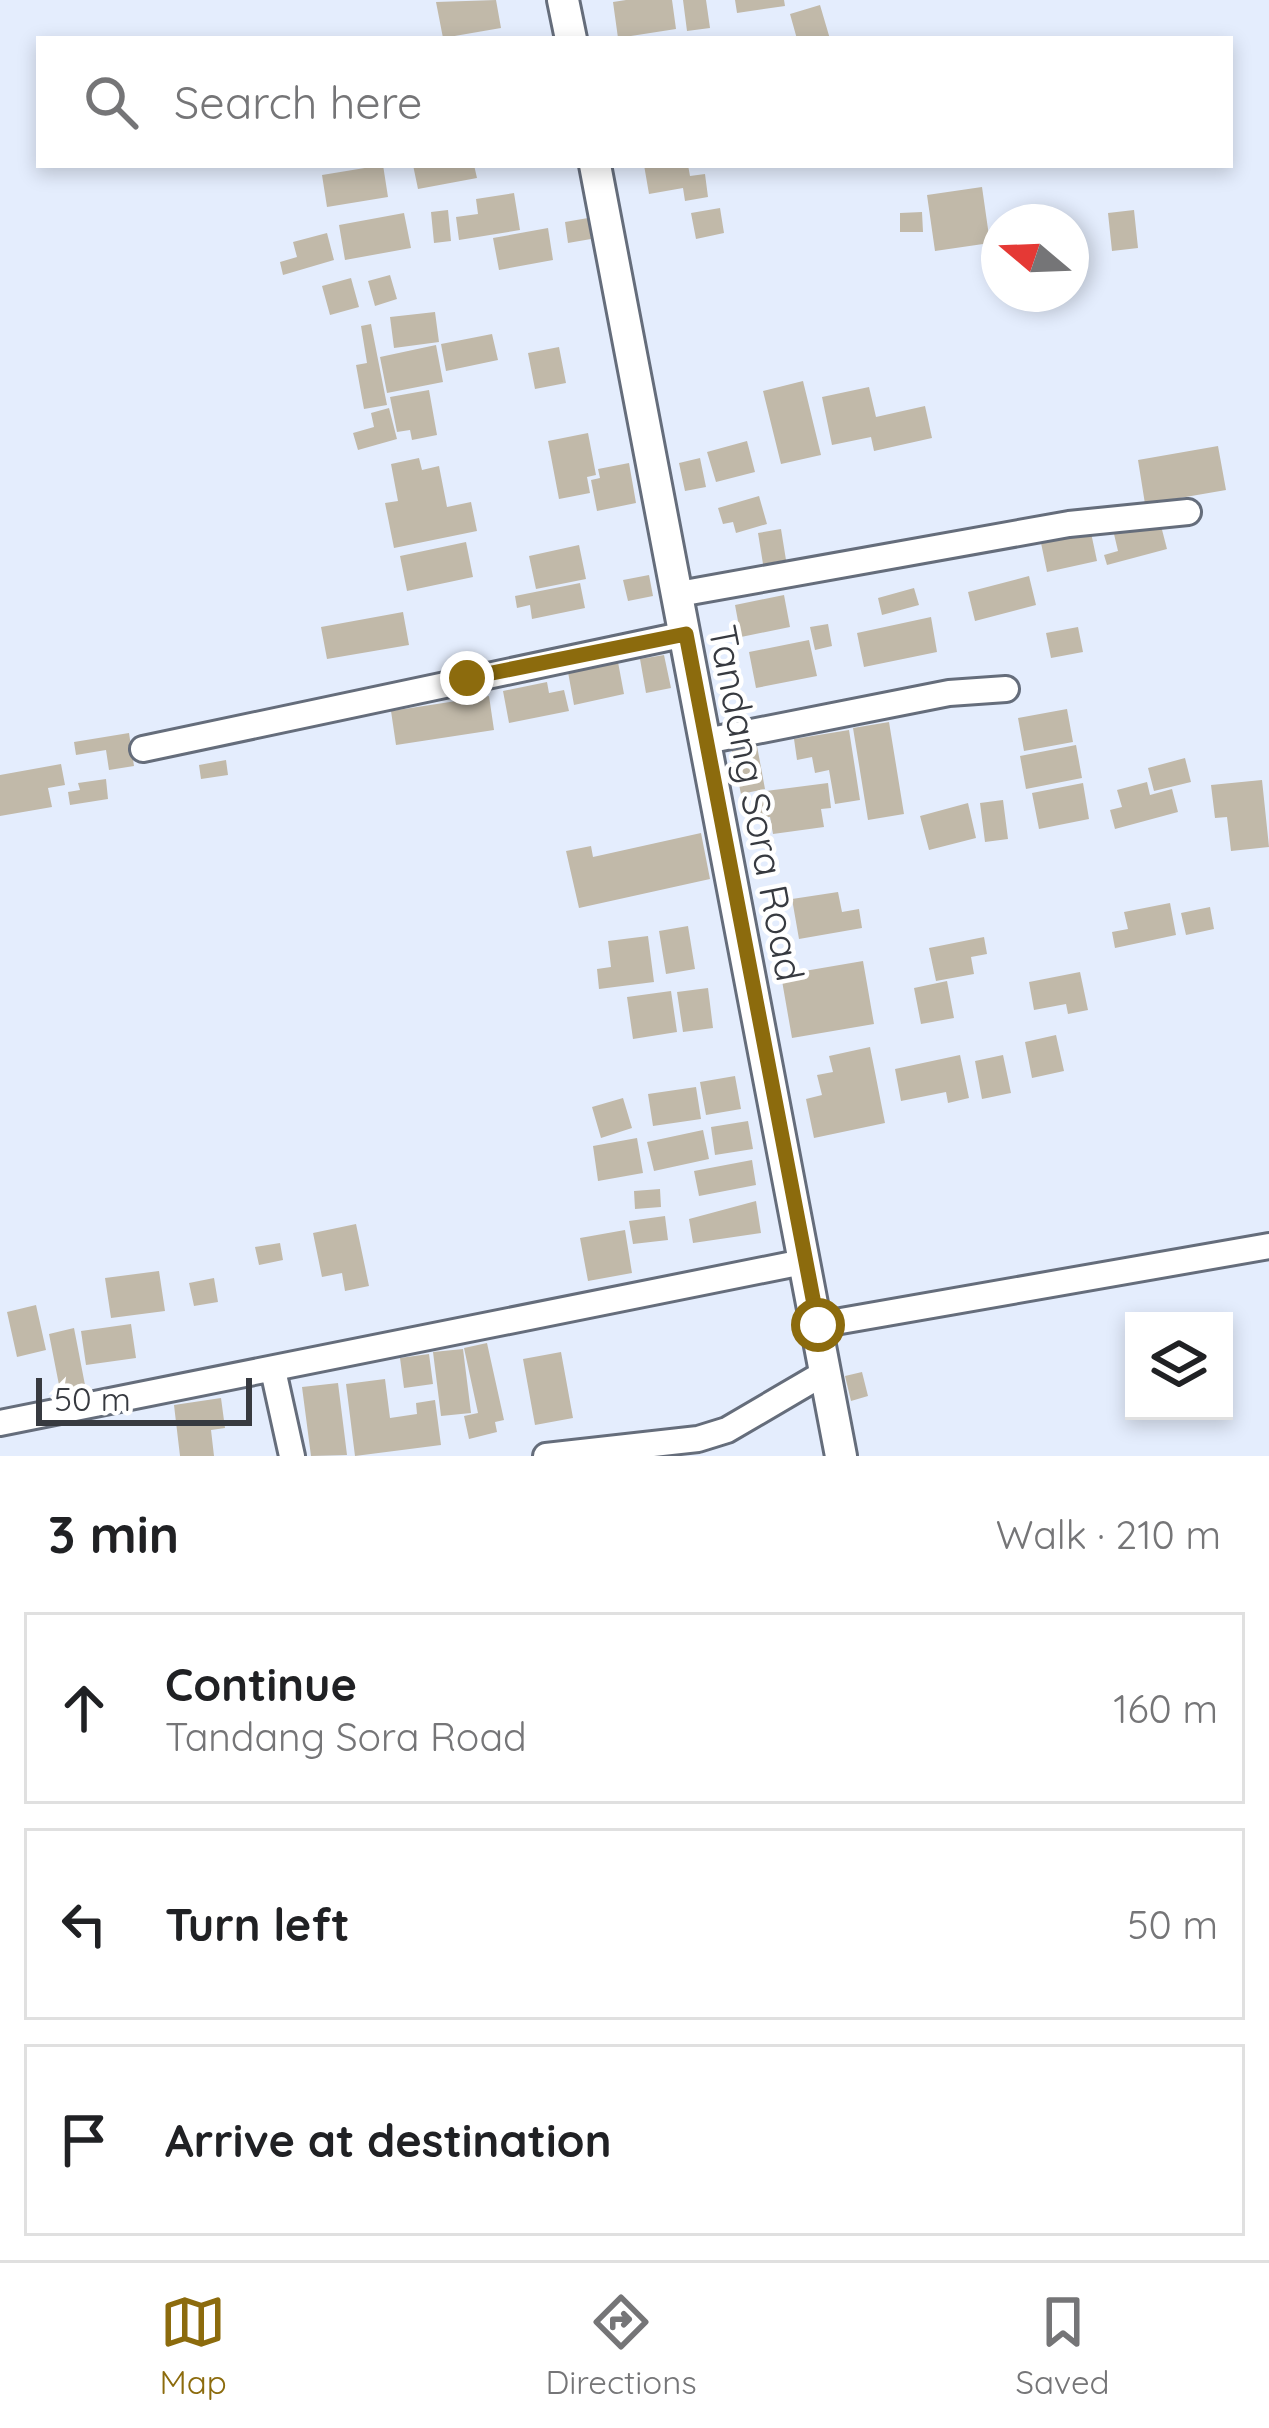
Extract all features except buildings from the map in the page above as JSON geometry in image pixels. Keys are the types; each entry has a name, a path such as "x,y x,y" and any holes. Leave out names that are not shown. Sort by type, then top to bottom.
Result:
{"street":[{"path":"563,0 570,36"},
{"name":"Tandang Sora Road","path":"597,168 841,1456"},
{"path":"679,594 1069,524 1188,512"},
{"path":"143,749 686,634"},
{"path":"706,741 949,693 1006,689"},
{"path":"818,1325 1269,1246"},
{"path":"0,1423 803,1262"},
{"path":"273,1370 292,1456"},
{"path":"546,1456 698,1439 727,1430 826,1372"}],"route":[{"path":"467,678 686,634 818,1325"}]}
